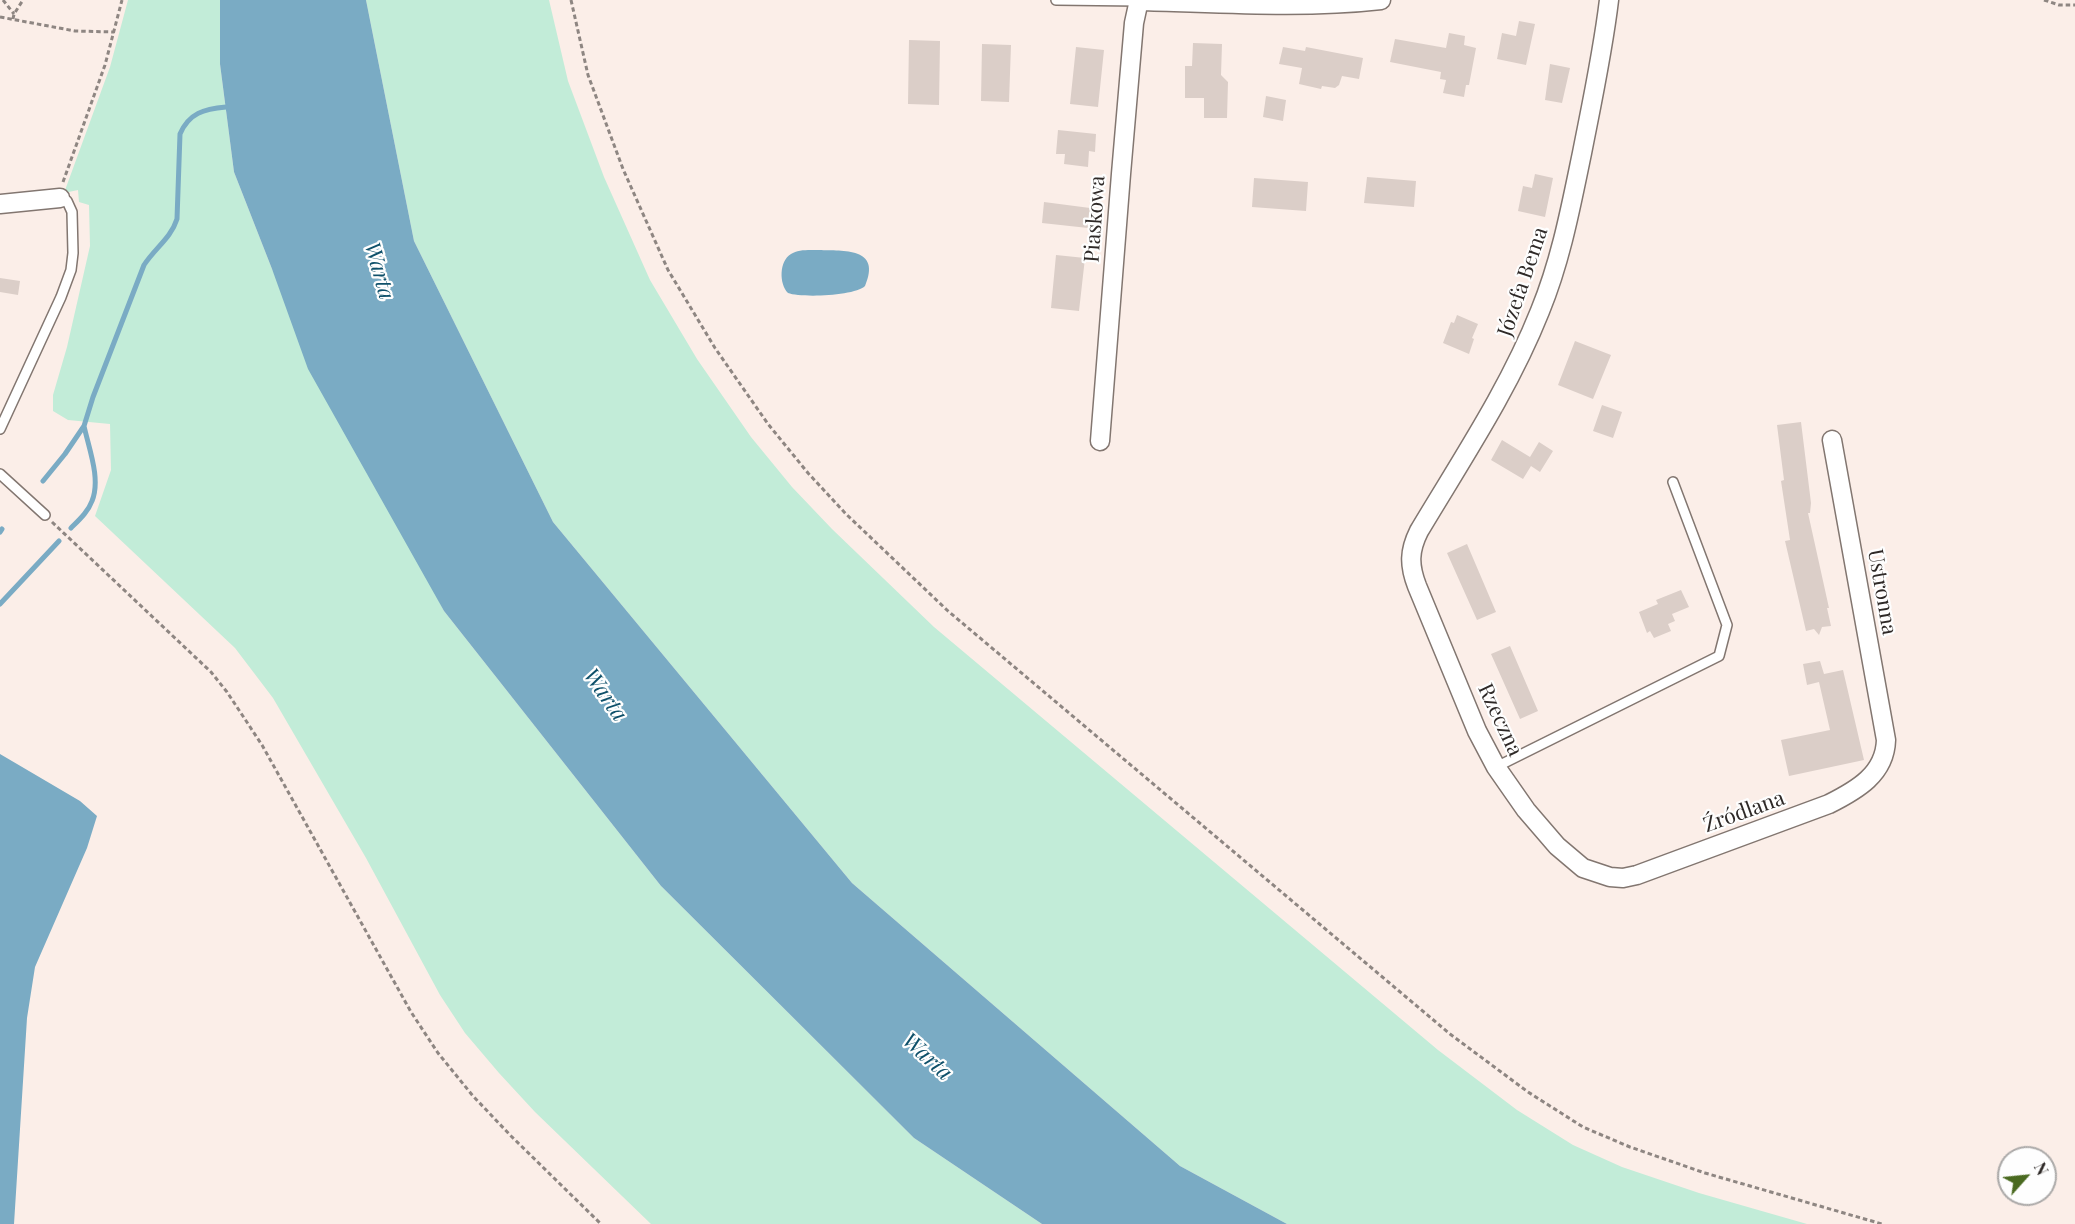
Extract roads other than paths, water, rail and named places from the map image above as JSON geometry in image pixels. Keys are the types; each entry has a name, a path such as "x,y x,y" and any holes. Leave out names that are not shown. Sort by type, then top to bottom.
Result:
{"street":[{"path":"1139,0 1302,5 1381,0"},
{"name":"Piaskowa","path":"1101,441 1134,23 1139,0"},
{"name":"Józefa Bema","path":"1410,553 1419,531 1502,392 1548,292 1560,255 1573,199 1610,0"},
{"path":"0,204 60,198"},
{"name":"Ustronna","path":"1832,440 1884,725 1886,751"},
{"name":"Rzeczna","path":"1410,553 1417,586 1477,731 1496,767 1526,810 1557,846 1583,868 1597,874"},
{"name":"Źródlana","path":"1597,874 1623,878 1637,875 1815,811 1844,797 1867,781 1878,770 1886,751"}],"lane":[{"path":"1056,0 1139,0"},
{"path":"0,429 61,297 70,270 72,212 67,201 60,198"},
{"path":"0,474 45,515"},
{"path":"1496,767 1719,656 1727,625 1673,482"}],"water":[{"name":"Warta","path":"220,0 366,0 414,241 553,522 852,883 1180,1166 1287,1224 1042,1224 914,1138 661,886 444,611 308,369 234,172 220,64"},
{"path":"804,250 857,254 864,258 868,264 869,273 865,286 851,292 828,295 788,293 782,279 782,267 787,257"},
{"path":"0,754 80,801 97,816 87,848 35,967 27,1018 14,1224 0,1224"}],"waterway":[{"path":"43,481 84,426 144,265 171,232 177,219 180,134 188,121 198,113 226,107"},
{"path":"71,528 88,509 94,492 95,474 84,426"},
{"path":"0,604 59,541"}]}
